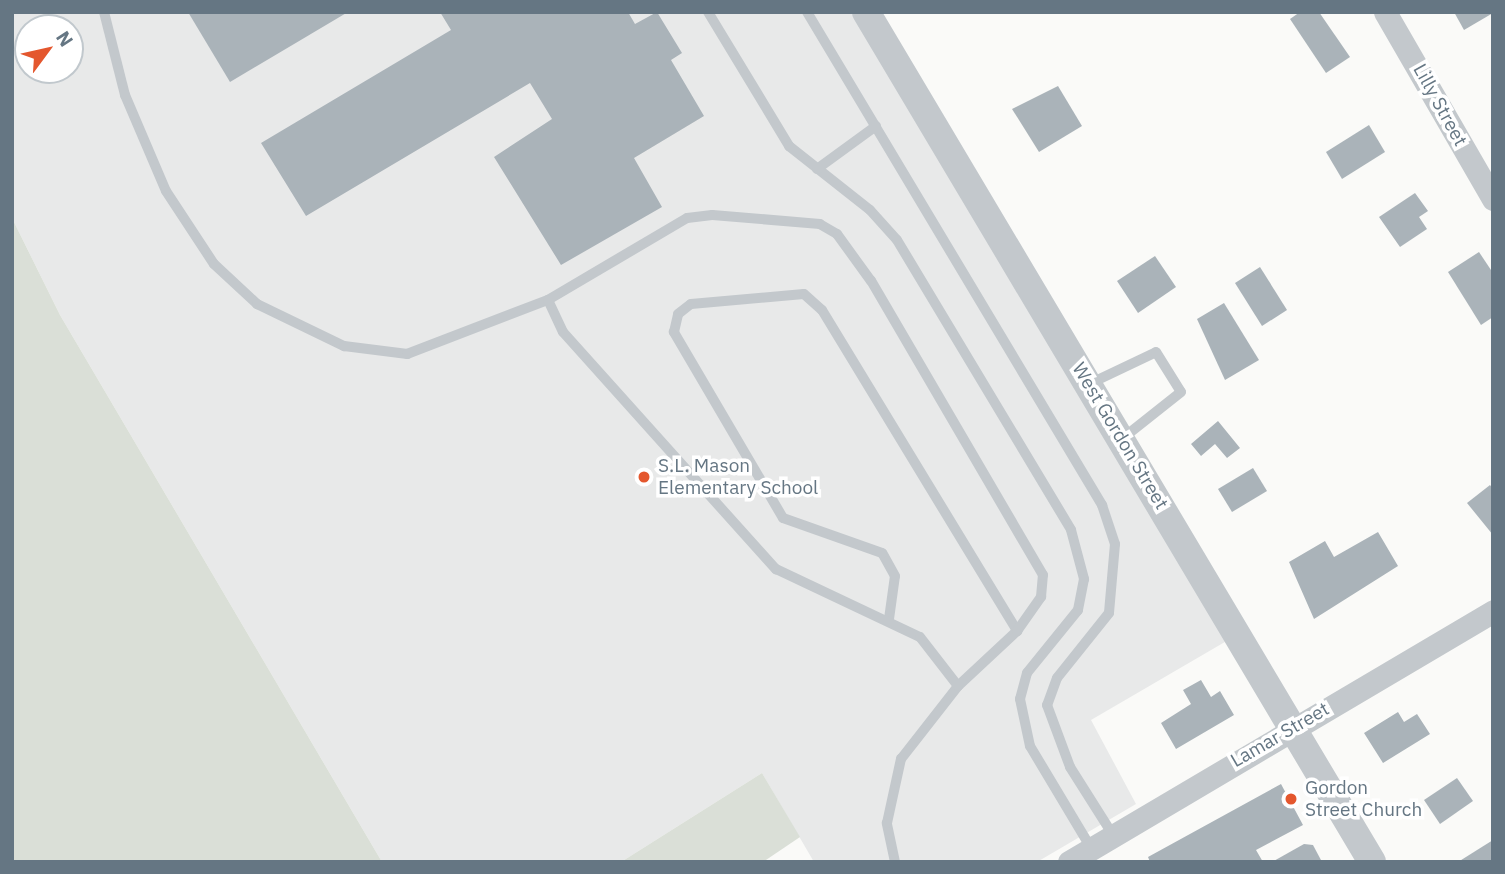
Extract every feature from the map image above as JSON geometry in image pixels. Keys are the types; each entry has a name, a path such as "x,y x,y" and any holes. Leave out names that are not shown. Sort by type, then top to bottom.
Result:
{"street":[{"name":"West Gordon Street","path":"866,12 1372,862"},
{"name":"Lilly Street","path":"1385,12 1493,199"},
{"name":"Lamar Street","path":"1069,862 1292,727 1493,611"}],"lane":[{"path":"104,12 125,95 166,191 214,264 257,304 344,346 407,354 548,300 687,218 801,220 837,234 1043,575 1041,597 1017,631 958,686 901,759 887,823 895,862"},
{"path":"708,12 789,146 897,240 1071,530 1084,579 1078,610 1027,673 1020,699 1030,746 1091,848"},
{"path":"807,12 1107,518 1115,544 1109,613 1057,678 1047,705 1070,767 1113,835"},
{"path":"817,169 876,125"},
{"path":"889,619 895,576 882,554 783,518 674,332 678,314 691,304 804,294 822,310 1017,631"},
{"path":"548,300 563,332 776,569 889,619 920,637 958,686"},
{"path":"1089,384 1156,352 1181,393 1122,439"}],"shaded area":[{"name":"S.L. Mason Elementary School","path":"12,12 855,12 1230,639 1091,720 1136,804 1037,862 814,862 762,773 621,862 382,862 60,315 12,218"},
{"path":"12,218 60,315 382,862 12,862"},
{"path":"762,773 800,837 763,862 621,862"}],"building":[{"path":"188,12 348,12 230,82"},
{"path":"440,12 628,12 635,24 657,12 682,53 671,60 704,116 634,158 662,207 561,265 494,157 552,119 530,83 306,216 261,143 451,30"},
{"path":"1300,12 1319,12 1350,57 1326,73 1290,19"},
{"path":"1454,12 1493,12 1493,13 1464,30"},
{"path":"1058,86 1082,126 1039,152 1012,109"},
{"path":"1369,125 1385,152 1342,179 1326,152"},
{"path":"1415,193 1428,211 1419,217 1427,229 1400,247 1379,217"},
{"path":"1479,252 1493,273 1493,317 1481,325 1448,272"},
{"path":"1155,256 1176,287 1138,313 1117,281"},
{"path":"1260,267 1287,310 1262,326 1235,283"},
{"path":"1224,303 1259,360 1225,380 1197,319"},
{"path":"1218,421 1240,448 1227,458 1215,444 1201,456 1191,444"},
{"path":"1253,468 1267,491 1232,512 1218,489"},
{"path":"1490,485 1493,489 1493,535 1467,503"},
{"path":"1378,532 1398,566 1314,619 1289,562 1325,541 1334,557"},
{"path":"1201,680 1211,697 1220,691 1234,715 1176,749 1161,723 1191,704 1183,690"},
{"path":"1398,712 1404,722 1417,714 1430,734 1383,763 1364,733"},
{"path":"1457,778 1473,801 1440,824 1424,800"},
{"path":"1281,784 1303,825 1256,850 1263,862 1150,862 1148,857"},
{"path":"1493,840 1493,862 1458,862"},
{"path":"1304,844 1313,845 1322,862 1272,862"}],"place":[{"name":"S.L. Mason Elementary School","path":"644,477"},
{"name":"Gordon Street Church","path":"1291,799"}]}
